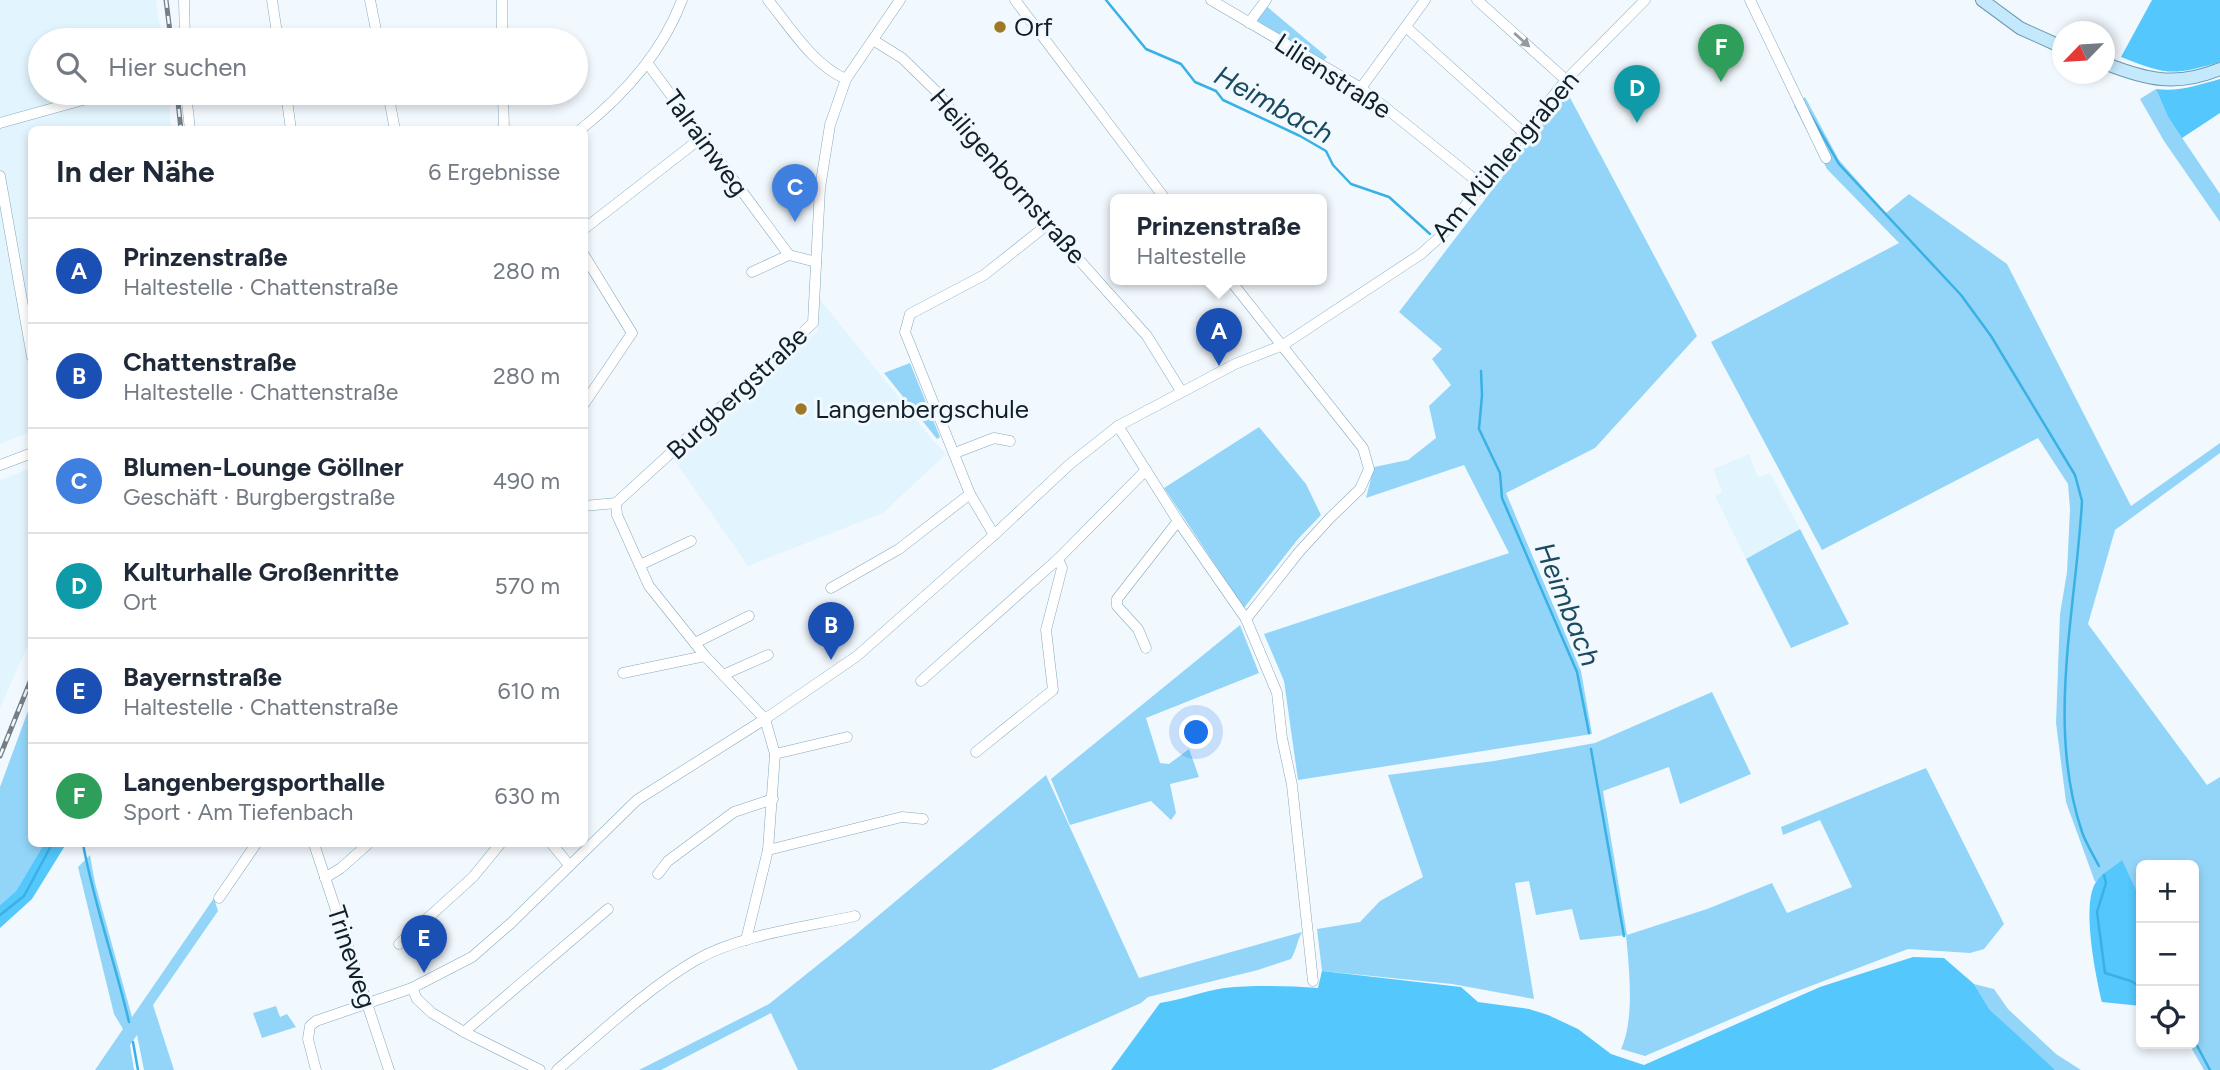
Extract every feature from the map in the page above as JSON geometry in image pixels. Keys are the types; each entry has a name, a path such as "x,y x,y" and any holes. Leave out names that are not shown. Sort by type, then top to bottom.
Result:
{"main road":[{"path":"1982,0 2020,28 2052,42"},
{"path":"2115,67 2141,76 2173,82 2220,69"}],"street":[{"path":"184,0 184,28"},
{"path":"272,0 276,28"},
{"path":"370,0 375,28"},
{"path":"502,0 502,28"},
{"path":"585,126 608,107 648,64 673,24 682,0"},
{"path":"768,0 813,54 832,73 846,79"},
{"name":"Burgbergstraße","path":"616,503 813,323 820,188 830,125 846,79 900,0"},
{"path":"1015,0 1161,194"},
{"name":"Lilienstraße","path":"1211,0 1361,88 1483,186"},
{"path":"1249,23 1266,0"},
{"path":"1361,88 1425,0"},
{"path":"1477,0 1566,80"},
{"name":"Am Mühlengraben","path":"588,847 637,800 765,719 856,656 1070,464 1118,426 1235,364 1283,345 1421,254 1441,236 1483,186 1566,80 1645,0"},
{"path":"1750,0 1826,158"},
{"path":"1406,27 1525,134"},
{"name":"Heiligenbornstraße","path":"873,40 902,58 937,92 990,160 1146,336 1181,391"},
{"name":"Talrainweg","path":"648,64 789,255"},
{"path":"0,122 63,105"},
{"path":"187,105 190,126"},
{"path":"288,105 290,126"},
{"path":"390,105 394,126"},
{"path":"503,105 504,126"},
{"path":"588,226 701,138"},
{"path":"0,176 2,204 28,337"},
{"path":"994,535 970,494 905,332 910,314 984,275 1047,225"},
{"path":"752,272 789,255 816,262"},
{"path":"588,262 632,333 588,398"},
{"path":"1234,285 1363,448 1369,469 1360,489 1299,552 1246,619"},
{"path":"1118,426 1178,521 1246,619 1277,693 1282,738 1292,785 1313,981"},
{"path":"955,453 994,438 1010,441"},
{"path":"0,465 28,454"},
{"path":"921,681 1058,559 1146,470"},
{"path":"831,588 899,549 970,494"},
{"path":"588,506 616,503 618,515 649,586 705,656 765,719 775,754 773,799 768,850 746,940"},
{"path":"1146,648 1138,629 1117,606 1117,599 1178,521"},
{"path":"640,565 691,541"},
{"path":"976,752 1053,690 1046,630 1062,568 1058,559"},
{"path":"695,643 749,617"},
{"path":"723,675 768,655"},
{"path":"623,673 705,656"},
{"path":"775,754 847,737"},
{"path":"658,874 668,861 734,811 773,799"},
{"path":"768,850 902,817 923,819"},
{"path":"219,898 254,847"},
{"name":"Trineweg","path":"315,847 389,1070"},
{"path":"325,877 341,868 365,847"},
{"path":"400,944 473,877 498,847"},
{"path":"554,847 569,865"},
{"name":"Am Mühlengraben","path":"316,1070 308,1039 310,1026 316,1021 412,988 460,965 479,952 588,847"},
{"path":"464,1032 608,909"},
{"path":"557,1070 652,992 697,960 746,940 855,916"},
{"path":"412,988 424,1007 464,1032 540,1070"}],"shaded area":[{"path":"0,0 156,0 160,28 28,28 28,105 170,105 171,126 28,126 28,433 0,444"},
{"path":"2152,0 2220,0 2220,62 2191,70 2170,72 2121,57"},
{"path":"1265,5 1327,57 1322,62 1261,25 1256,18"},
{"path":"2220,79 2220,113 2182,138 2168,117 2156,89 2181,89"},
{"path":"2156,89 2168,117 2220,194 2220,222 2164,141 2140,99"},
{"path":"1567,92 1697,336 1595,448 1506,493 1581,671 1592,734 1298,780 1284,681 1264,634 1509,553 1464,465 1366,498 1374,467 1408,460 1436,438 1429,406 1451,385 1432,359 1442,349 1399,312"},
{"path":"1805,97 1839,160 1886,213 1909,194 2007,264 2131,506 2220,443 2220,453 2115,530 2088,624 2207,785 2220,777 2220,1070 2204,1070 2192,1049 2199,1049 2199,860 2136,860 2136,890 2122,861 2095,882 2066,802 2056,723 2060,614 2067,572 2070,509 2068,484 2038,438 1822,550 1711,342 1899,243 1827,169 1794,106"},
{"name":"Langenbergschule","path":"818,297 946,454 883,513 748,566 672,457 817,332"},
{"path":"910,363 940,437 937,439 884,373"},
{"path":"1259,427 1306,484 1321,515 1298,539 1244,608 1164,488"},
{"path":"1749,454 1758,477 1770,473 1800,529 1746,559 1715,496 1722,492 1713,469"},
{"path":"28,469 28,645 0,708 0,480"},
{"path":"1800,529 1849,624 1791,648 1746,559"},
{"path":"1240,625 1259,673 1146,718 1160,763 1169,764 1189,749 1199,777 1170,784 1176,813 1171,820 1151,801 1070,825 1051,779"},
{"path":"1712,692 1751,774 1680,804 1669,767 1603,791 1627,935 1707,909 1772,883 1787,913 1852,887 1820,820 1783,835 1781,827 1926,768 2004,924 1984,949 1970,953 1908,949 1787,995 1645,1056 1621,1049 1630,1008 1626,935 1580,940 1572,909 1536,915 1529,881 1515,883 1534,999 1452,984 1322,971 1317,929 1360,922 1380,901 1423,877 1388,775 1494,761 1595,743"},
{"path":"28,711 28,847 42,847 16,891 0,905 0,787"},
{"path":"1046,775 1139,978 1302,932 1291,959 1258,970 1148,997 1141,1003 991,1070 798,1070 771,1013 661,1070 639,1070 769,1004"},
{"path":"42,847 64,847 32,899 0,928 0,905 16,891"},
{"path":"90,855 95,883 132,1017 214,898 218,911 153,1005 174,1070 144,1070 137,1035 130,1045 134,1070 95,1070 123,1029 114,1014 78,867"},
{"path":"2122,860 2136,889 2136,1005 2102,1002 2091,941 2090,907 2096,882"},
{"path":"1913,957 1944,958 1974,984 1990,1010 2055,1070 1111,1070 1160,1003 1224,988 1318,988 1322,971 1461,987 1478,1002 1529,1009 1548,1015 1578,1029 1611,1054 1644,1065 1820,987"},
{"path":"1974,984 1994,989 2008,1009 2056,1054 2081,1070 2055,1070 2048,1066 1990,1010"},
{"path":"276,1006 280,1017 287,1014 296,1027 262,1038 253,1013"}],"waterway":[{"name":"Heimbach","path":"1106,0 1146,49 1181,64 1195,82 1216,91 1223,100 1326,151 1333,165 1351,184 1389,197 1430,234"},
{"path":"1809,112 1839,164 1961,295 1991,336 2075,475 2082,501 2066,667 2066,750 2071,792 2082,832 2099,866"},
{"name":"Heimbach","path":"1481,371 1479,429 1500,473 1502,498 1577,672 1589,733"},
{"name":"Heimbach","path":"1591,749 1624,936"},
{"path":"0,915 24,896 50,847"},
{"path":"84,847 129,1022"},
{"path":"2104,875 2106,883 2097,912 2105,973 2139,986"},
{"path":"133,1042 138,1070"},
{"path":"2199,1049 2210,1070"}],"railway":[{"path":"166,0 170,28"},
{"path":"178,105 181,126"},
{"path":"0,756 28,687"}],"place":[{"name":"Orf","path":"1000,27"},
{"name":"Langenbergsporthalle","path":"1721,82"},
{"name":"Kulturhalle Großenritte","path":"1637,123"},
{"name":"Blumen-Lounge Göllner","path":"795,222"},
{"name":"Prinzenstraße","path":"1219,366"},
{"name":"Langenbergschule","path":"801,409"},
{"name":"Chattenstraße","path":"831,660"},
{"name":"Bayernstraße","path":"424,973"}]}
